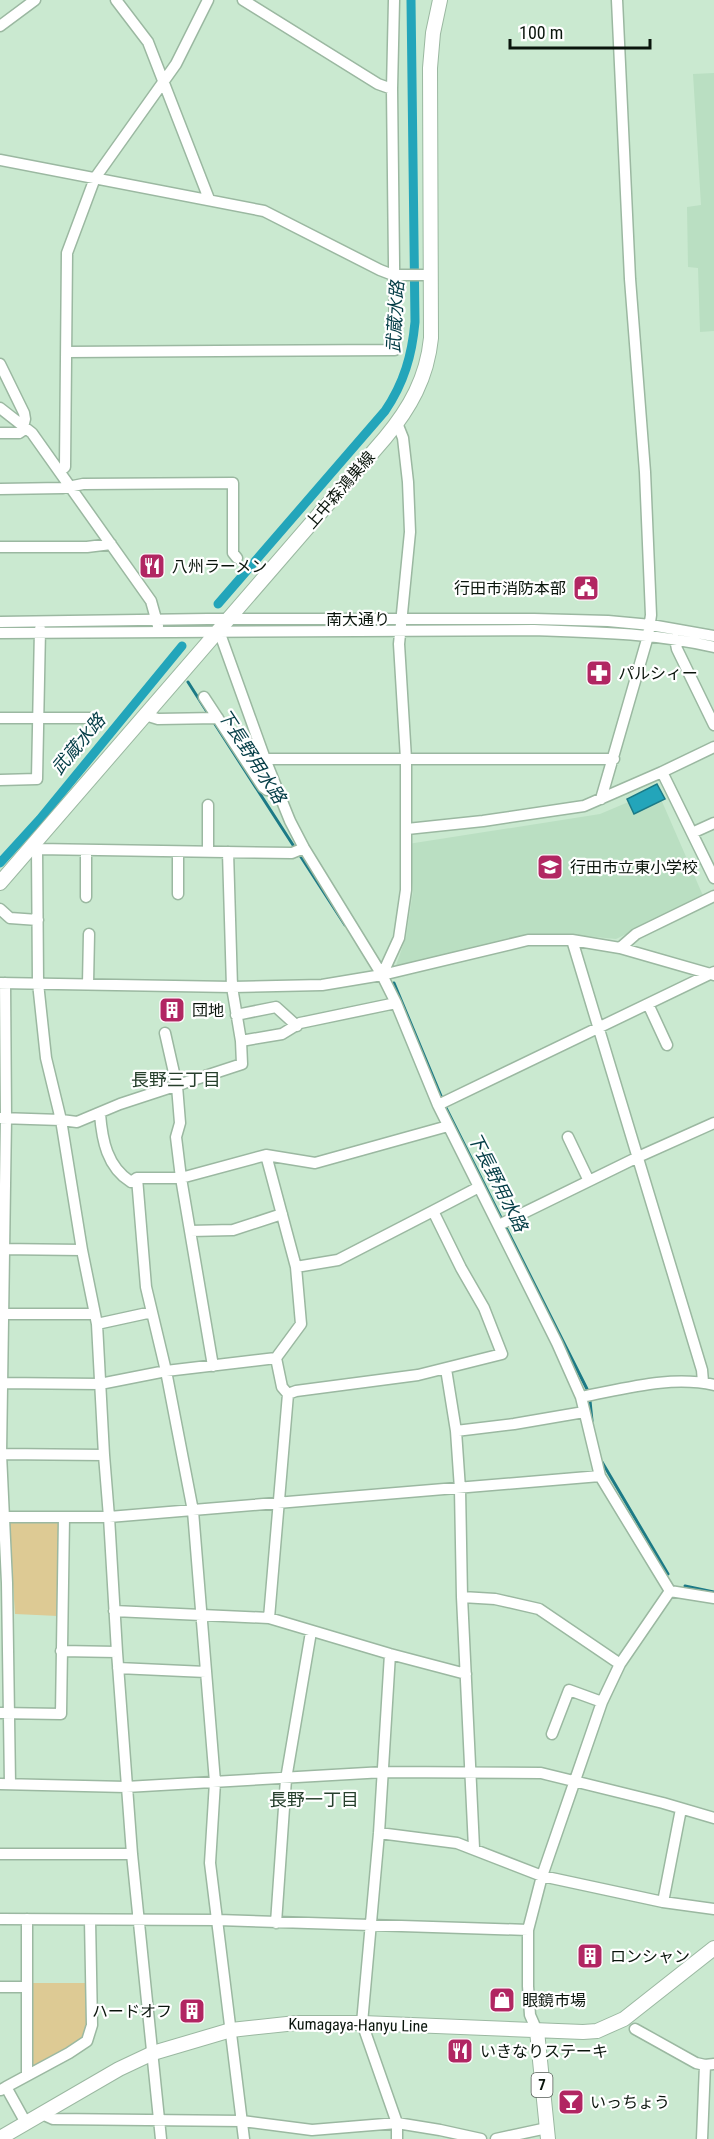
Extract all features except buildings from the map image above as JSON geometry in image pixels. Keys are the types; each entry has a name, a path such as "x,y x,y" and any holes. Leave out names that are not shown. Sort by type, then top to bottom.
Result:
{"main road":[{"name":"上中森鴻巣線","path":"0,882 35,847 145,715 397,423 415,396 427,361 431,329 427,275 430,68 433,33 440,0"},
{"name":"Kumagaya-Hanyu Line","path":"0,2138 153,2053 231,2031 286,2024 362,2023 537,2031 597,2031 624,2019 714,1947"},
{"name":"7","path":"537,2031 548,2134"}],"street":[{"path":"0,26 36,0"},
{"path":"116,0 148,42 209,199"},
{"path":"60,471 65,467 67,253 95,178 176,64 208,0"},
{"path":"243,0 378,84 392,89"},
{"path":"67,352 395,350 398,275 392,89 394,0"},
{"path":"601,799 649,631 645,472 630,279 617,0"},
{"path":"0,160 264,211 380,270 398,275 427,275"},
{"path":"0,364 24,413 22,431 0,433"},
{"path":"0,408 32,433 60,471 151,601 159,632"},
{"path":"382,975 399,938 406,890 406,759 399,644 410,532 403,438 397,423"},
{"path":"0,489 70,487 83,484 233,483 233,553 237,558"},
{"path":"0,548 111,544"},
{"name":"南大通り","path":"0,633 157,619 401,625"},
{"name":"南大通り","path":"0,622 40,628 159,632 534,619 600,621 714,647"},
{"path":"0,780 40,781 40,628"},
{"path":"219,631 277,790 304,848 382,975 442,1103 448,1126 479,1187 503,1223 581,1397 600,1476 670,1591 714,1598"},
{"name":"南大通り","path":"649,631 714,636"},
{"path":"675,639 677,650 714,726"},
{"path":"204,697 214,718 263,787 267,790 277,790"},
{"path":"145,715 158,719 214,718"},
{"path":"0,718 92,717 97,721"},
{"path":"407,829 483,821 584,806 714,747"},
{"path":"265,759 614,759"},
{"path":"662,772 714,878"},
{"path":"208,805 208,852"},
{"path":"692,833 714,823"},
{"path":"161,2139 126,1787 95,1319 61,1120 46,1058 38,983 35,847 86,851 292,853 304,848"},
{"path":"86,851 86,897"},
{"path":"178,852 178,894"},
{"path":"3,1118 76,1122 120,1104 242,1064 241,1041 232,987 228,852"},
{"path":"620,948 636,934 714,896"},
{"path":"0,909 10,918 38,920"},
{"path":"88,984 89,934"},
{"path":"713,973 620,948 572,940 528,940 382,975 322,985 232,987 3,983 0,1454 5,1784 126,1787 384,1772 541,1773 714,1818"},
{"path":"572,940 708,1384 661,1383 581,1397"},
{"path":"442,1103 713,973"},
{"path":"241,1041 282,1034 297,1026 396,1003"},
{"path":"648,1004 667,1045"},
{"path":"236,1015 276,1007 297,1026"},
{"path":"165,1033 177,1086 180,1123 176,1137 181,1178 213,1366"},
{"path":"100,1114 102,1134 110,1160 120,1175 130,1182 137,1178 181,1178 266,1155 315,1163 448,1126"},
{"path":"503,1223 638,1156 714,1123"},
{"path":"568,1137 589,1181"},
{"path":"1,1383 100,1384 166,1371 276,1358 301,1324 296,1267 266,1155"},
{"path":"137,1178 146,1287 166,1371 193,1511 215,1782 210,1863 244,2139"},
{"path":"296,1267 338,1260 479,1187"},
{"path":"288,1394 296,1390 418,1375 502,1354 484,1308 433,1211"},
{"path":"190,1231 233,1230 282,1214"},
{"path":"2,1249 82,1250"},
{"path":"2,1314 95,1319 152,1312"},
{"path":"276,1358 282,1388 288,1394"},
{"path":"446,1369 456,1431 460,1490 462,1597 474,1848"},
{"path":"269,1618 288,1394"},
{"path":"456,1431 584,1412"},
{"path":"0,1454 105,1455"},
{"path":"2,1517 109,1517 278,1502 460,1490 600,1476"},
{"path":"5,1713 61,1714 64,1517"},
{"path":"537,2031 530,2015 528,1930 542,1876 602,1702 620,1664 670,1591"},
{"path":"462,1597 495,1599 539,1609 620,1664"},
{"path":"114,1611 269,1618 311,1632 466,1674"},
{"path":"276,1923 286,1779 311,1632"},
{"path":"61,1651 117,1652"},
{"path":"390,1654 380,1833 362,2023 397,2123 397,2139"},
{"path":"118,1668 206,1672"},
{"path":"552,1734 569,1690 602,1702"},
{"path":"663,1902 681,1809"},
{"path":"380,1833 457,1843 542,1876 663,1902 714,1909"},
{"path":"0,1854 132,1854"},
{"path":"0,1919 218,1920 528,1930"},
{"path":"27,1919 27,2075"},
{"path":"26,2123 3,2088 87,2041 92,2025 90,1920"},
{"path":"0,1987 27,1987"},
{"path":"635,2029 685,2058 709,2065 702,2139"},
{"path":"42,2114 53,2119 242,2121 312,2130 397,2123 481,2139"},
{"path":"496,2139 548,2134"}],"shaded area":[{"path":"714,73 714,331 700,332 698,268 688,267 687,207 701,205 693,74"},
{"name":"行田市立東小学校","path":"657,790 704,898 616,939 564,934 529,936 500,941 394,971 406,937 413,891 408,844 600,814"},
{"path":"9,1522 59,1522 58,1616 15,1614"},
{"path":"31,1983 87,1983 87,2024 84,2038 68,2050 32,2068"}],"water":[{"path":"657,784 665,799 634,814 627,799"}],"waterway":[{"name":"武蔵水路","path":"218,604 385,411 406,368 415,322 411,0"},
{"name":"武蔵水路","path":"0,863 40,819 182,646"},
{"name":"下長野用水路","path":"188,682 209,715"},
{"name":"下長野用水路","path":"213,721 293,845"},
{"name":"下長野用水路","path":"301,857 345,925"},
{"name":"下長野用水路","path":"394,983 446,1108 587,1389"},
{"name":"下長野用水路","path":"590,1401 592,1421"},
{"name":"下長野用水路","path":"602,1462 668,1574"},
{"name":"下長野用水路","path":"685,1586 714,1592"}],"place":[{"name":"八州ラーメン","path":"152,566"},
{"name":"行田市消防本部","path":"586,588"},
{"name":"パルシィー","path":"599,673"},
{"name":"行田市立東小学校","path":"550,867"},
{"name":"団地","path":"172,1010"},
{"name":"ロンシャン","path":"590,1956"},
{"name":"眼鏡市場","path":"502,2000"},
{"name":"ハードオフ","path":"192,2011"},
{"name":"いきなりステーキ","path":"460,2051"},
{"name":"いっちょう","path":"571,2102"}],"district":[{"name":"長野三丁目","path":"176,1079"},
{"name":"長野一丁目","path":"314,1799"}]}
